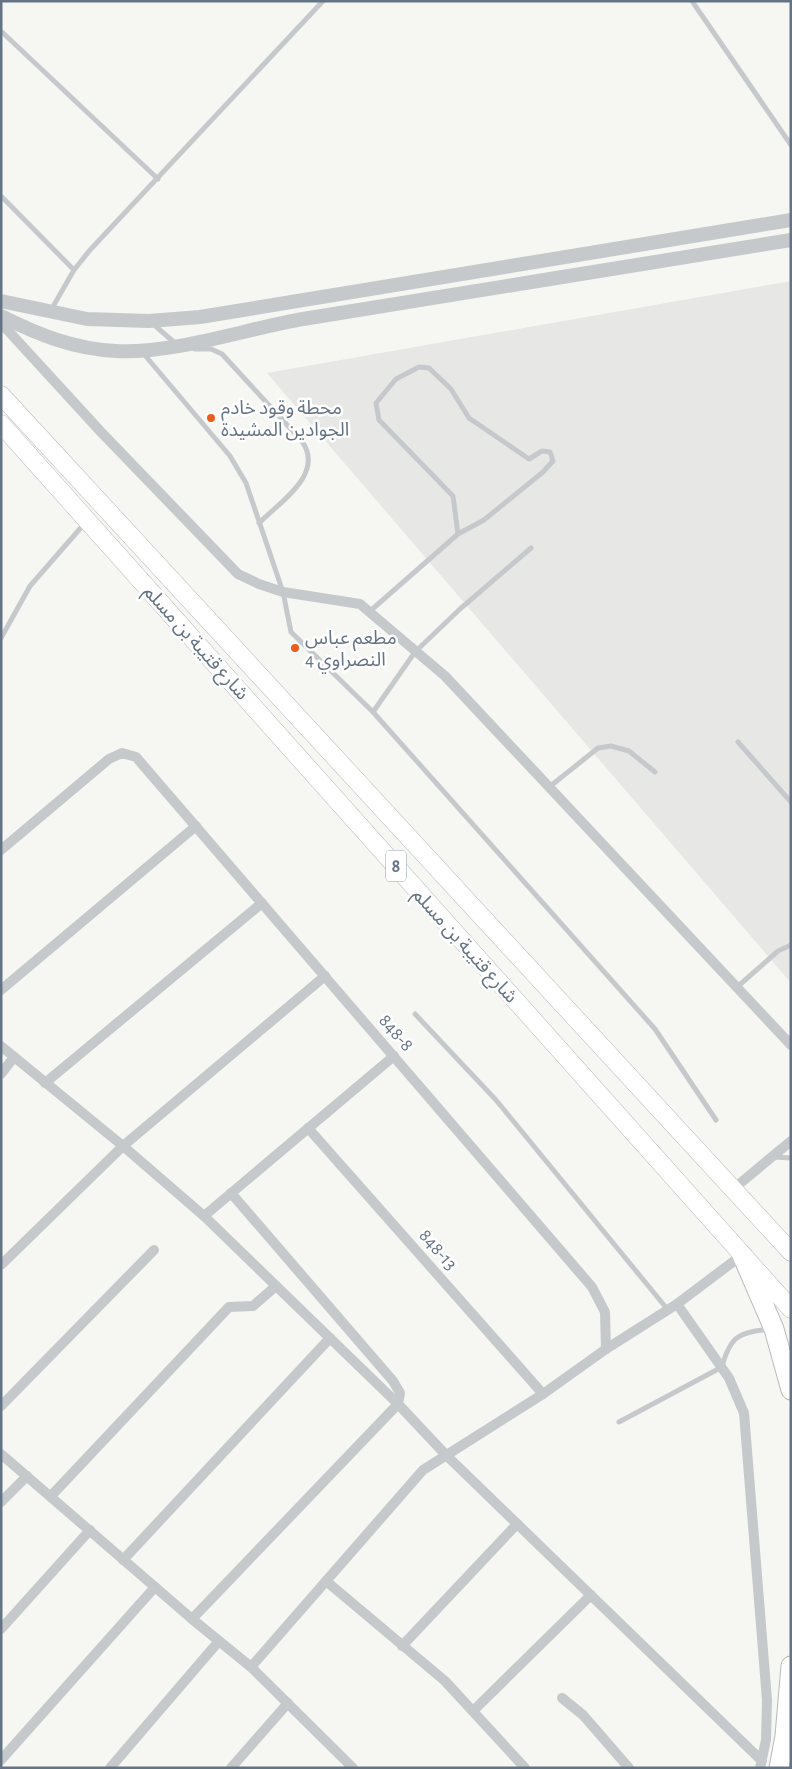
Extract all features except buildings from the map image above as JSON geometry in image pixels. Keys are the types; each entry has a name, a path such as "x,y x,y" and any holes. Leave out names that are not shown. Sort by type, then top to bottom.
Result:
{"highway":[{"name":"شارع قتيبة بن مسلم","path":"1,396 791,1252"},
{"name":"شارع قتيبة بن مسلم","path":"1,424 88,519 791,1309"},
{"path":"769,1229 791,1242"},
{"path":"742,1255 774,1329 791,1390"},
{"path":"767,1765 785,1736 791,1666"}],"street":[{"path":"1,301 87,318 149,321 247,310 791,220"},
{"path":"1,316 40,335 69,345 101,350 141,351 178,346 285,322 791,240"},
{"path":"1,323 101,432 238,574 283,592 360,604 445,676 791,1045"},
{"name":"848-8","path":"1,850 109,759 122,754 130,754 142,762 597,1294 605,1312 606,1349"},
{"path":"1,990 196,826"},
{"path":"46,1084 262,903"},
{"path":"1,1266 124,1146 325,976"},
{"path":"1,1046 124,1146 204,1216 398,1404 445,1454 767,1765"},
{"path":"204,1216 394,1056"},
{"path":"1,1074 14,1057"},
{"name":"848-13","path":"308,1128 543,1394"},
{"path":"732,1190 791,1140"},
{"path":"192,1619 398,1404 400,1393 393,1381 231,1193"},
{"path":"1,1406 154,1250"},
{"path":"251,1666 414,1479 445,1454 543,1394 606,1349 677,1304 742,1255"},
{"path":"51,1496 228,1307 253,1306 276,1286"},
{"path":"677,1304 722,1367 738,1395 746,1426 748,1485 767,1700 767,1765"},
{"path":"123,1560 330,1338"},
{"path":"1,1454 192,1619 251,1666 353,1768"},
{"path":"1,1502 27,1476"},
{"path":"402,1646 517,1524"},
{"path":"1,1629 90,1530"},
{"path":"326,1581 445,1681 525,1768"},
{"path":"1,1760 155,1587"},
{"path":"473,1710 590,1595"},
{"path":"110,1768 219,1641"},
{"path":"562,1698 583,1715 629,1768"},
{"path":"231,1768 288,1703"}],"lane":[{"path":"50,312 74,270 107,231 158,179 323,1"},
{"path":"692,1 791,145"},
{"path":"2,32 158,179"},
{"path":"1,196 74,270"},
{"path":"149,321 178,346 186,349 211,349 218,351 305,446 309,459 307,473 260,523"},
{"path":"141,351 230,456 246,483 283,592 291,632 372,712 655,1029 716,1120"},
{"path":"369,612 458,534 484,520 543,472 552,461 550,452 542,452 529,459 470,418 451,389 429,368 419,367 396,379 376,403 379,420 453,496 458,534"},
{"path":"1,638 30,586 88,519"},
{"path":"372,712 415,652 460,609 530,548"},
{"path":"738,742 791,802"},
{"path":"548,788 598,748 610,746 629,751 655,772"},
{"path":"736,988 778,952 791,945"},
{"path":"415,1014 496,1100 668,1310"},
{"path":"772,1156 791,1158"},
{"path":"619,1422 722,1367 727,1349 732,1341 748,1332 774,1329"}],"shaded area":[{"path":"791,281 791,983 267,373"}],"place":[{"name":"محطة وقود خادم الجوادين المشيدة","path":"211,418"},
{"name":"مطعم عباس النصراوي 4","path":"295,648"}]}
